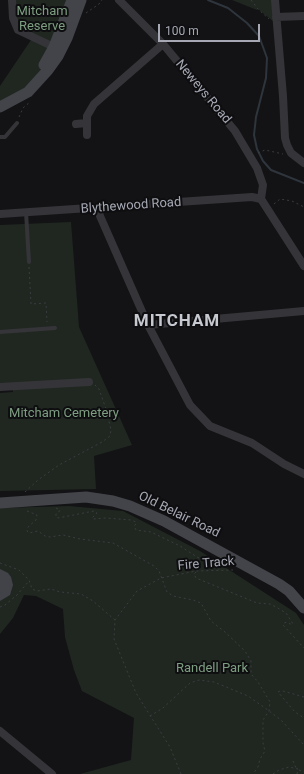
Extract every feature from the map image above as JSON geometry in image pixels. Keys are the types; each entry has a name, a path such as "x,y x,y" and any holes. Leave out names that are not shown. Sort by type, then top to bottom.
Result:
{"main road":[{"path":"58,49 72,0"},
{"path":"0,107 13,100 58,49 81,0"},
{"name":"Old Belair Road","path":"0,503 86,497 113,501 130,506 164,521 279,584 289,591 304,608"}],"street":[{"path":"12,0 13,18 18,30 58,49"},
{"name":"Neweys Road","path":"119,0 163,44 235,131 257,168 263,185 262,199"},
{"path":"275,0 285,138 290,151 304,164"},
{"path":"276,20 304,16"},
{"path":"87,135 87,116 94,104 163,44"},
{"path":"76,124 86,123"},
{"name":"Blythewood Road","path":"0,214 252,197 262,199"},
{"path":"262,199 304,266"},
{"path":"98,208 100,216 148,325 190,405 210,426 252,443 284,464 304,474"},
{"path":"148,325 304,312"},
{"path":"0,387 89,382"},
{"path":"0,731 52,774"}],"lane":[{"path":"0,137 5,137 17,123"},
{"path":"26,212 29,262"},
{"path":"0,332 55,328"}],"path":[{"path":"251,0 266,17 274,22 276,20"},
{"path":"256,154 262,150 284,154 290,151"},
{"path":"271,213 275,202 280,199 292,201 304,207"},
{"path":"29,262 31,304 46,303 47,329"},
{"path":"14,502 38,480 59,465 102,442 110,436 111,430 106,409 98,389 95,385 89,382"},
{"path":"52,508 57,508 60,510 56,514 56,517 58,518 94,511 97,513 92,518 93,519 106,518 131,520 136,522 134,526 136,530 151,532 180,546 197,558 218,568 219,570"},
{"path":"32,510 25,510 37,515 36,520 27,529 29,533 38,531 45,536 50,537 63,535 80,539 114,543 154,566 159,571 166,592 173,596 202,603 211,621 245,651 252,661 251,674 258,682 270,702 269,711 263,720 263,742 265,751 253,774"},
{"path":"0,563 19,570 29,580 32,590 37,591 51,589 60,592 81,594 93,601 115,620 114,639 136,694 170,747 181,774"},
{"name":"Fire Track","path":"115,620 137,591 161,578 196,571 233,570"},
{"path":"196,571 194,574 196,578 257,603 270,604 286,613 293,624 287,622 283,625 304,648"},
{"path":"0,607 5,606 29,580"},
{"path":"150,716 163,708 190,683 199,680 214,682 248,696 281,720 304,744"},
{"path":"304,697 280,690 278,692 295,712 304,718"},
{"path":"293,761 298,769 297,774"},
{"path":"273,774 279,770 289,767 304,772"}],"green space":[{"name":"Mitcham Reserve","path":"12,0 72,0 48,70 0,107 0,86 33,37 18,30"},
{"path":"232,0 275,0 274,22 258,9 257,10"},
{"name":"Mitcham Cemetery","path":"71,222 79,327 132,445 94,456 96,489 0,491 0,393 13,392 13,384 0,384 0,225"},
{"name":"Randell Park","path":"69,506 123,511 200,551 296,613 304,625 304,774 80,774 131,760 134,718 82,691 74,670 65,637 63,609 36,596 24,595 13,618 0,634 0,508"}],"building":[{"path":"0,569 8,573 11,577 13,585 10,595 0,601"}],"waterway":[{"path":"208,0 228,8 247,23 259,36 267,58 266,78 256,117 254,135 257,149 263,161 271,170 304,183"}],"district":[{"name":"MITCHAM","path":"177,322"}]}
